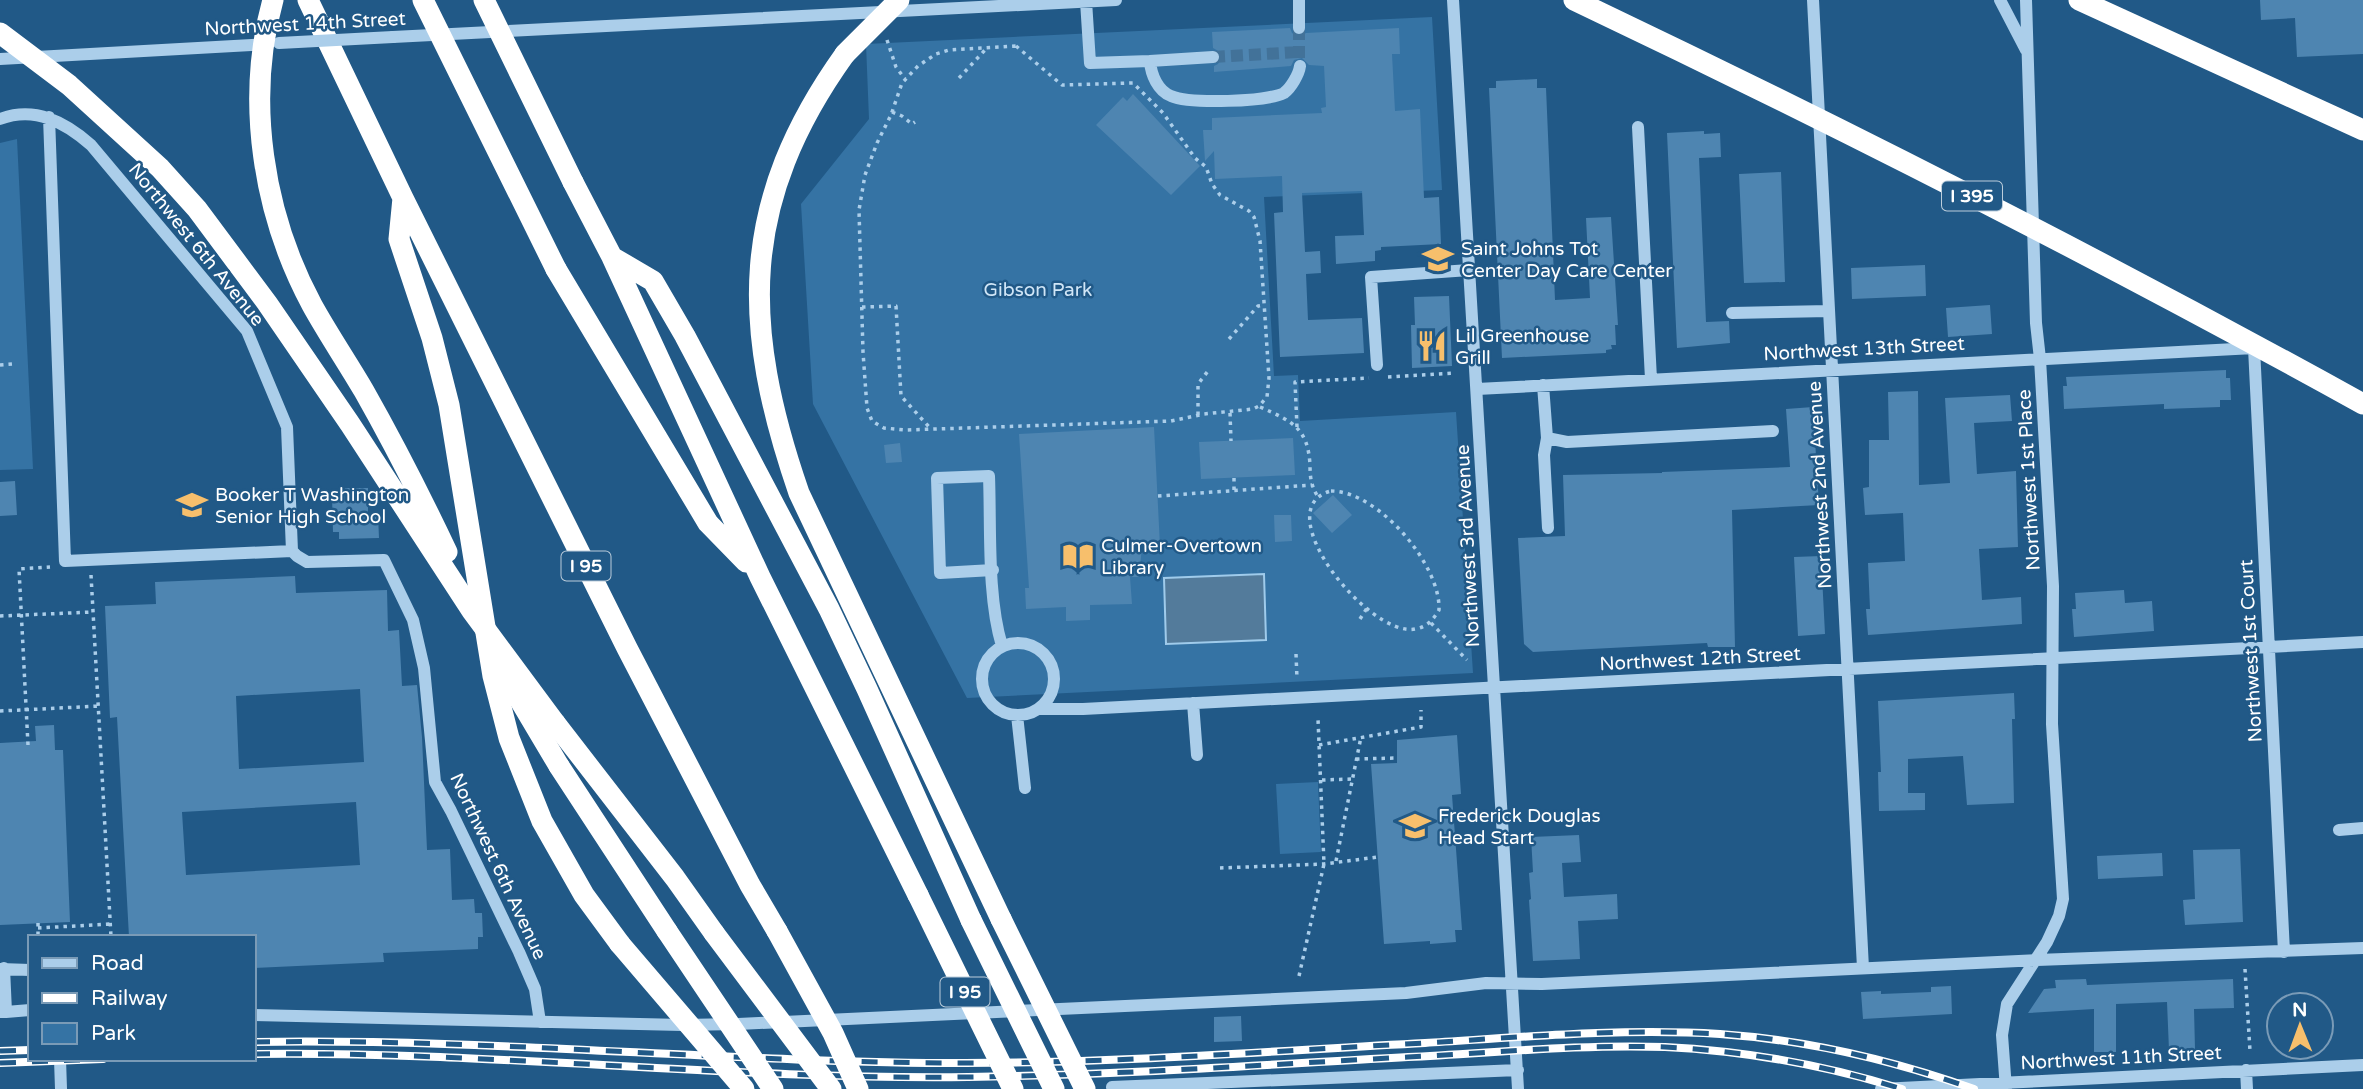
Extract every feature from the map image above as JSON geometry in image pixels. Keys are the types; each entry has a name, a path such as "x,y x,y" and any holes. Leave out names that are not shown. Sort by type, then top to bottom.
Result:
{"highway":[{"path":"273,0 265,37 261,121 263,153 280,230 311,304 362,388 411,477 449,556 456,586"},
{"name":"I 95","path":"308,0 403,198 627,648 750,885 833,1033 858,1089"},
{"path":"423,0 556,269 708,523 760,577"},
{"name":"I 95","path":"484,0 609,250 760,577 1013,1089"},
{"path":"899,0 845,54 805,114 779,173 761,258 761,343 768,387 799,493 1001,919 1085,1089"},
{"name":"I 395","path":"1574,0 1987,204 2150,288 2363,404"},
{"path":"2079,0 2363,130"},
{"path":"0,33 79,93 160,168 197,209 267,303 350,424 472,611 831,1089"},
{"path":"2281,93 2363,144"},
{"path":"403,198 399,239 432,338 449,405 493,676 509,738 542,821 584,895 620,944 744,1089"},
{"path":"609,250 653,281 685,336 834,621 971,920 1054,1089"},
{"path":"472,611 477,631 559,766 773,1089"}],"street":[{"name":"Northwest 14th Street","path":"0,59 1115,0"},
{"path":"1298,28 1299,0"},
{"name":"Northwest 3rd Avenue","path":"1453,0 1518,1089"},
{"name":"Northwest 2nd Avenue","path":"1812,0 1863,968"},
{"name":"Northwest 1st Place","path":"2000,0 2027,54 2036,323 2053,586 2052,724 2063,899 2054,929 2037,960"},
{"path":"2026,0 2027,54"},
{"path":"1086,1 1090,64 1213,58"},
{"path":"1150,61 1152,76 1169,96 1190,102 1268,98 1285,92 1299,73 1300,66"},
{"name":"Northwest 6th Avenue","path":"0,118 21,114 49,117 63,123 91,145 247,331 286,427 292,551 307,562 384,559 413,620 424,668 435,782 519,952 535,989 540,1022"},
{"path":"49,117 65,561 292,551"},
{"path":"1638,127 1651,379"},
{"path":"1379,371 1371,277 1469,270"},
{"path":"1732,313 1829,311"},
{"name":"Northwest 13th Street","path":"1477,388 2254,348"},
{"name":"Northwest 1st Court","path":"2254,348 2284,952"},
{"path":"1543,385 1548,438 1544,455 1548,528"},
{"path":"1548,438 1567,442 1773,431"},
{"path":"993,570 940,573 937,478 989,476 993,570 994,620 1002,646"},
{"path":"1025,788 1017,715 995,706 982,686 985,663 992,653 1002,646 1013,642 1026,643 1037,647 1046,655 1055,678 1047,701 1038,709"},
{"name":"Northwest 12th Street","path":"1017,715 1038,709 2363,642"},
{"path":"1193,703 1198,755"},
{"path":"2339,830 2363,828"},
{"path":"256,1015 738,1024 1371,995 1437,991 1486,983 1542,984 2037,960 2363,948"},
{"path":"2006,1085 2002,1026 2007,1004 2037,960"},
{"path":"28,970 2,969 3,1012 28,1010"},
{"path":"60,1061 61,1089"},
{"name":"Northwest 11th Street","path":"1881,1089 2006,1085 2363,1065"},
{"path":"1112,1087 1518,1070"},
{"path":"2246,1070 2247,1089"}],"path":[{"path":"887,35 896,67 905,79"},
{"path":"1016,46 1062,85 1133,83 1163,113 1195,158 1206,167 1212,184 1220,195 1249,211 1254,217 1259,230 1269,378 1267,397 1259,406 1171,421 891,430 877,425 868,415 860,199 871,159 905,79 918,66 943,52 987,48 1016,46"},
{"path":"959,78 987,48"},
{"path":"892,113 902,116 912,124 915,122"},
{"path":"1229,339 1258,306 1264,305"},
{"path":"862,307 897,306 901,396 930,428"},
{"path":"0,365 13,364"},
{"path":"1198,415 1198,384 1208,371"},
{"path":"1379,371 1455,373"},
{"path":"1297,427 1295,382 1369,378"},
{"path":"1259,406 1297,427 1307,440 1312,485 1318,497"},
{"path":"1230,413 1231,441"},
{"path":"1234,478 1234,491"},
{"path":"1157,496 1312,485"},
{"path":"1331,491 1348,494 1383,514 1405,536 1422,559 1438,592 1439,610 1430,623 1417,629 1402,629 1367,608 1342,584 1319,551 1310,520 1310,509 1318,497 1331,491"},
{"path":"28,745 19,569 60,566"},
{"path":"92,585 111,935"},
{"path":"1360,619 1367,608"},
{"path":"0,616 93,612"},
{"path":"1430,623 1466,660"},
{"path":"1296,654 1297,678"},
{"path":"0,711 100,706"},
{"path":"1320,745 1421,727 1421,710"},
{"path":"1299,976 1324,864 1318,719"},
{"path":"1336,861 1361,737"},
{"path":"1356,759 1397,758"},
{"path":"1322,780 1352,779"},
{"path":"1220,868 1324,864 1378,857"},
{"path":"38,935 38,925 111,924"},
{"path":"2245,969 2250,1051"}],"green space":[{"name":"Gibson Park","path":"1432,17 1442,190 1264,197 1274,376 1298,375 1300,421 1456,412 1473,673 967,698 813,404 801,204 869,119 866,44"},
{"path":"17,139 33,469 0,470 0,143"},
{"path":"1318,782 1321,852 1280,854 1276,784"}],"shaded area":[{"path":"1264,574 1266,640 1166,644 1164,578"}],"building":[{"path":"2260,0 2363,0 2363,54 2297,57 2295,18 2261,20"},
{"path":"1290,28 1298,37 1306,33 1399,28 1400,54 1392,54 1395,111 1420,109 1424,198 1439,197 1441,244 1381,247 1381,250 1375,251 1375,261 1336,264 1335,236 1364,235 1362,191 1302,193 1305,252 1320,251 1321,273 1306,274 1308,320 1362,318 1364,353 1280,357 1274,213 1283,212 1282,176 1215,179 1214,151 1205,161 1203,130 1212,130 1212,118 1322,113 1321,108 1326,107 1324,66 1309,65 1302,58 1294,60 1291,66 1214,72 1214,66 1222,57 1220,52 1213,48 1212,32"},
{"path":"1537,79 1537,88 1546,88 1555,300 1590,298 1586,218 1611,217 1618,325 1615,325 1616,345 1611,345 1612,349 1606,350 1606,353 1502,358 1489,88 1496,88 1496,81"},
{"path":"1133,94 1200,166 1171,195 1096,125 1123,97 1127,101"},
{"path":"1704,131 1704,134 1720,133 1721,157 1699,158 1706,322 1729,321 1730,343 1677,348 1667,133"},
{"path":"1781,172 1785,282 1744,283 1739,174"},
{"path":"1925,265 1926,296 1852,299 1851,268"},
{"name":"Lil Greenhouse Grill","path":"1449,296 1452,366 1412,368 1411,325 1415,325 1414,297"},
{"path":"1990,305 1992,334 1948,337 1946,308"},
{"path":"2226,370 2226,378 2230,378 2231,400 2220,400 2220,407 2164,409 2164,404 2064,409 2063,386 2067,386 2066,377"},
{"path":"1918,391 1919,485 1950,483 1945,398 2010,395 2012,421 1974,423 1977,474 2016,471 2018,547 1979,549 1982,600 2021,597 2022,624 1868,635 1868,563 1905,561 1903,513 1865,515 1863,488 1869,487 1869,440 1889,440 1888,392"},
{"path":"1813,407 1819,505 1732,510 1735,647 1708,647 1707,643 1533,652 1524,644 1518,538 1565,536 1563,475 1790,467 1786,409"},
{"path":"1154,427 1160,546 1142,547 1139,577 1130,577 1132,604 1090,605 1090,620 1066,621 1066,607 1026,609 1025,588 1029,588 1019,434"},
{"path":"1293,438 1295,475 1201,479 1199,442"},
{"path":"900,443 902,462 886,463 884,445"},
{"path":"15,481 17,515 0,516 0,482"},
{"path":"340,488 368,488 368,515 378,515 379,538 339,539 339,532 333,532 332,496 341,496"},
{"path":"1333,495 1352,515 1332,533 1313,513"},
{"path":"1274,515 1291,515 1292,541 1275,542"},
{"path":"1821,556 1825,634 1798,636 1794,557"},
{"path":"295,576 296,593 387,590 388,631 399,630 402,686 417,685 427,850 450,849 452,900 474,899 475,913 482,913 483,937 478,937 478,949 383,953 384,962 256,968 256,935 129,935 117,717 110,718 105,606 156,604 155,582","holes":["360,689 364,762 239,769 236,696","356,802 360,865 186,875 182,812"]},
{"path":"2124,590 2125,603 2152,601 2154,631 2074,637 2072,609 2076,609 2075,593"},
{"path":"2014,693 2014,803 1967,805 1963,756 1908,759 1908,793 1925,793 1925,810 1879,811 1878,772 1881,772 1878,701"},
{"path":"54,725 55,750 63,750 70,922 0,925 0,743 36,741 35,726"},
{"name":"Frederick Douglas Head Start","path":"1457,735 1461,794 1452,795 1462,930 1455,930 1456,942 1384,944 1371,764 1397,763 1397,740"},
{"path":"1579,835 1581,862 1562,863 1564,897 1617,894 1618,919 1578,921 1580,959 1533,961 1529,900 1529,873 1533,872 1531,837"},
{"path":"2240,849 2243,922 2185,925 2183,900 2195,899 2193,850"},
{"path":"2162,853 2163,876 2098,879 2097,856"},
{"path":"2086,979 2087,985 2233,979 2234,1008 2194,1009 2195,1049 2169,1050 2167,1002 2116,1004 2116,1052 2094,1052 2094,1009 2028,1013 2044,989 2056,988 2055,980"},
{"path":"1951,986 1952,1014 1863,1019 1861,992 1931,992 1931,987"},
{"path":"1241,1016 1242,1041 1214,1042 1214,1017"}],"tunnel":[{"path":"1299,28 1299,59"},
{"path":"1213,57 1299,52"}],"railway":[{"path":"256,1042 432,1044 787,1059 965,1063 1138,1059 1573,1034 1683,1032 1753,1037 1817,1046 1881,1060 1974,1089"},
{"path":"256,1054 432,1057 879,1077 968,1077 1188,1069 1633,1046 1725,1052 1785,1061 1902,1089"},
{"path":"0,1051 28,1050"},
{"path":"0,1063 52,1061"}],"place":[{"name":"Saint Johns Tot Center Day Care Center","path":"1438,259"},
{"name":"Lil Greenhouse Grill","path":"1432,346"},
{"name":"Booker T Washington Senior High School","path":"192,505"},
{"name":"Culmer-Overtown Library","path":"1078,556"},
{"name":"Frederick Douglas Head Start","path":"1415,826"}]}
